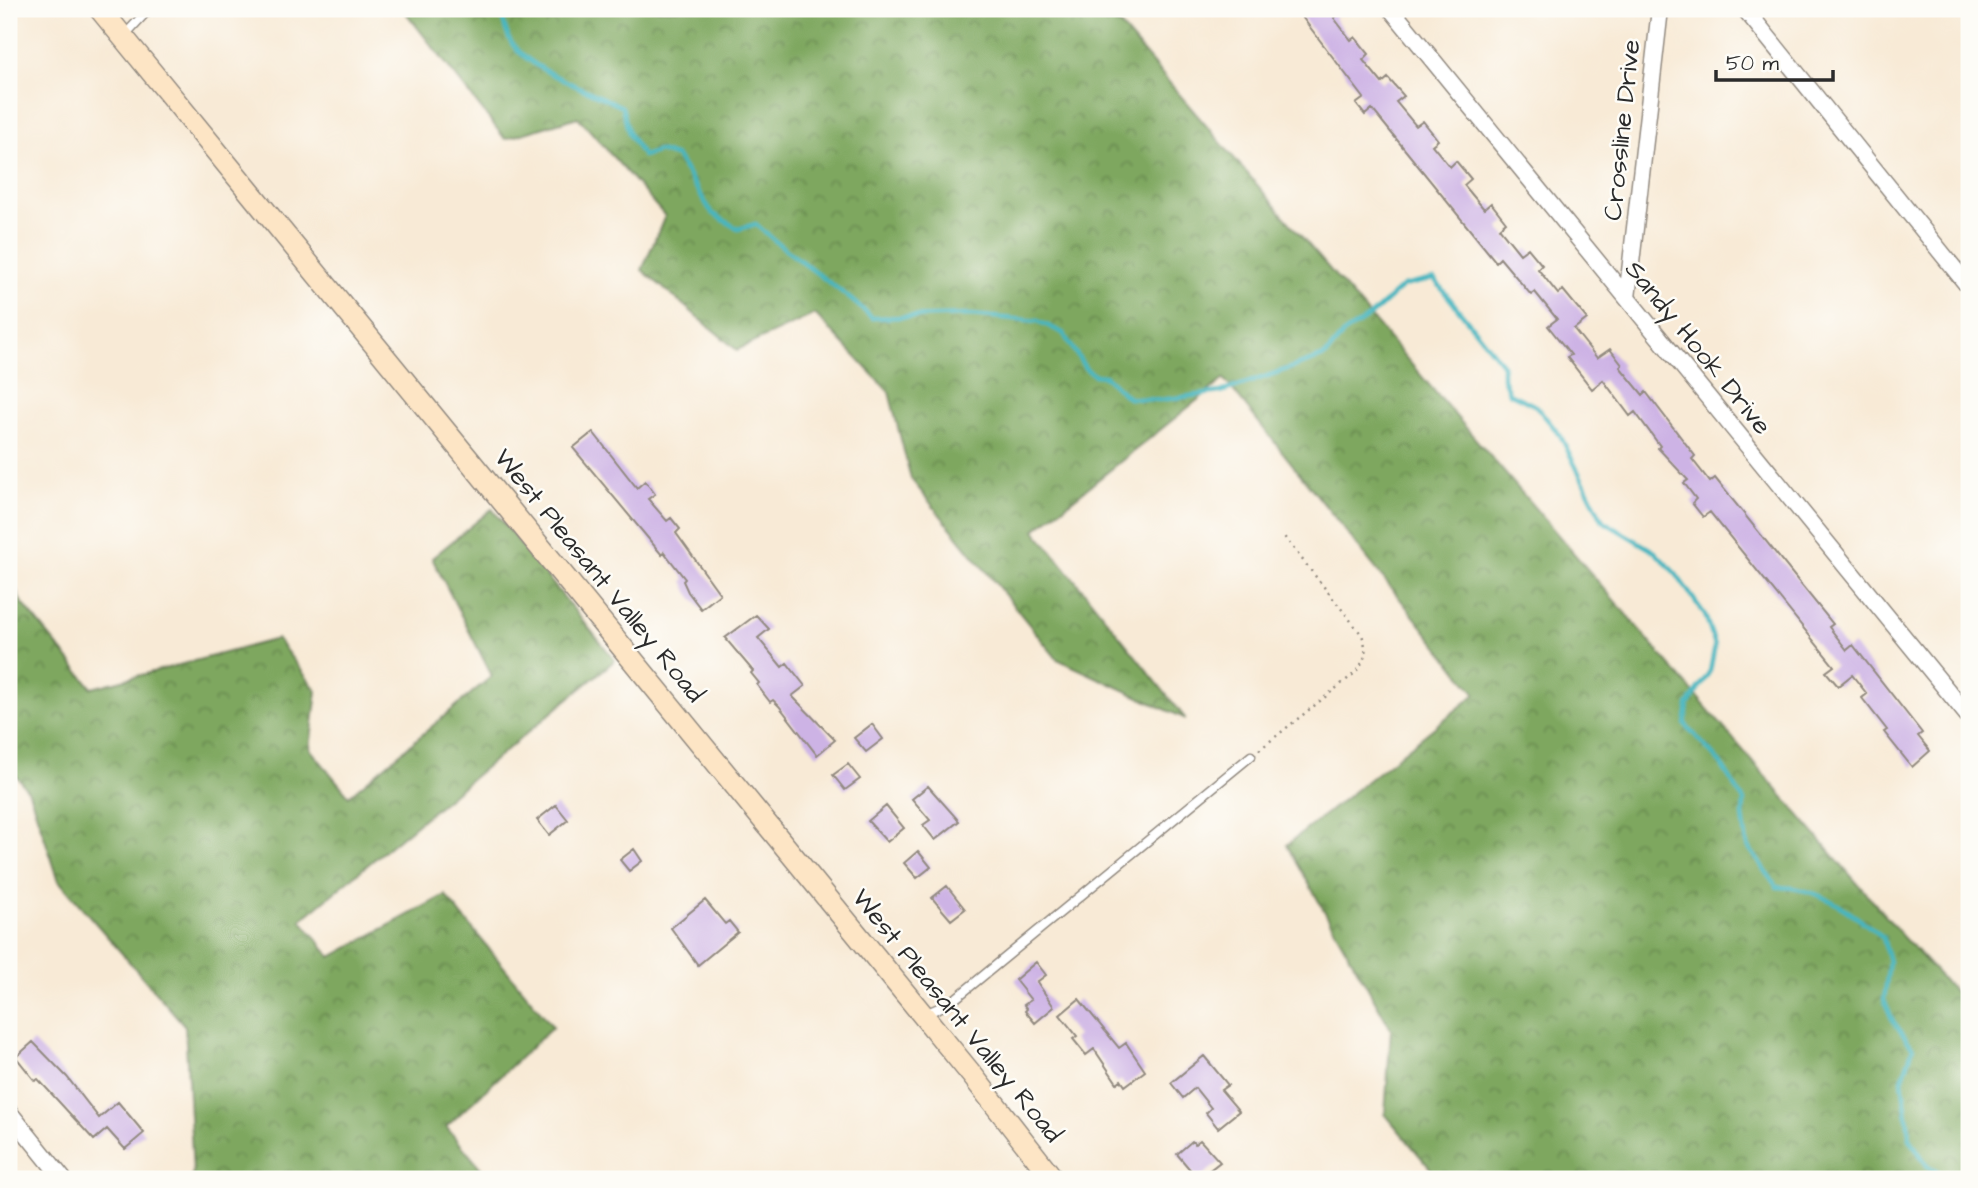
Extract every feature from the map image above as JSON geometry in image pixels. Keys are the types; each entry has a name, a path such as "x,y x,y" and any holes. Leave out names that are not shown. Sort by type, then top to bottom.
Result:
{"main road":[{"name":"West Pleasant Valley Road","path":"100,9 923,1015 1053,1179"}],"street":[{"name":"Sandy Hook Drive","path":"1391,9 1969,717"},
{"name":"Crossline Drive","path":"1627,298 1660,9"},
{"path":"1745,9 1969,287"},
{"path":"9,1112 63,1179"}],"lane":[{"path":"123,37 149,9"},
{"path":"923,1015 950,1003 1251,756"}],"path":[{"path":"1251,756 1355,673 1365,661 1367,650 1362,635 1282,534"}],"green space":[{"path":"403,9 1106,9 1901,934 1969,1008 1969,1179 1439,1179 1385,1114 1391,1029 1287,845 1476,694 1224,379 1035,530 1186,719 1057,659 911,479 889,392 815,314 737,350 642,270 665,216 578,117 505,139"},
{"path":"492,509 615,660 301,920 331,957 445,895 553,1027 446,1127 490,1179 191,1179 193,1172 185,1026 59,881 29,792 9,767 9,573 20,600 92,688 277,639 317,691 310,749 349,796 492,676 432,558"}],"building":[{"path":"1296,9 1345,9 1334,18 1351,40 1355,37 1369,54 1363,60 1382,83 1388,78 1404,96 1396,102 1416,126 1423,121 1438,140 1432,145 1450,167 1456,161 1471,179 1464,185 1484,209 1491,203 1506,222 1499,228 1520,254 1528,248 1542,265 1538,269 1558,294 1563,290 1587,319 1574,329 1597,358 1610,349 1622,365 1620,367 1643,395 1646,392 1695,456 1692,459 1710,482 1715,478 1833,624 1829,627 1847,650 1853,645 1922,733 1918,736 1930,751 1912,767 1884,732 1887,730 1862,698 1867,694 1852,675 1838,686 1826,672 1834,666 1710,512 1703,517 1692,503 1696,499 1684,483 1688,480 1658,448 1660,446 1635,412 1630,416 1603,380 1592,389 1567,357 1571,355 1548,326 1557,319 1535,292 1531,295 1500,258 1496,262 1372,109 1365,115 1356,104 1364,98"},
{"path":"593,432 637,488 645,481 655,494 648,499 667,521 671,518 680,529 676,533 720,594 701,609 688,592 683,581 685,579 664,552 662,555 573,448"},
{"path":"756,615 769,629 758,638 782,667 787,663 805,686 792,696 835,740 817,755 779,706 773,700 770,702 757,685 759,683 751,673 753,671 725,638"},
{"path":"872,724 883,739 866,752 854,738"},
{"path":"848,764 860,779 845,790 833,775"},
{"path":"928,786 959,821 935,840 923,825 930,820 912,799"},
{"path":"556,805 568,820 549,835 537,820"},
{"path":"886,806 904,828 887,842 868,821"},
{"path":"634,849 642,861 629,871 620,860"},
{"path":"918,851 931,867 917,878 904,863"},
{"path":"947,886 965,909 951,920 932,898"},
{"path":"705,900 725,924 729,921 738,932 698,965 671,928"},
{"path":"1036,962 1046,975 1037,982 1054,1007 1035,1023 1025,1011 1027,1009 1024,1005 1031,1000 1015,980"},
{"path":"1079,999 1119,1048 1126,1043 1145,1071 1125,1086 1121,1080 1117,1083 1094,1049 1086,1055 1073,1039 1077,1036 1060,1015"},
{"path":"33,1042 67,1077 99,1118 118,1102 144,1133 125,1149 107,1129 94,1140 38,1079 35,1081 16,1057"},
{"path":"1204,1056 1228,1085 1221,1090 1239,1111 1218,1128 1206,1113 1211,1108 1195,1088 1183,1098 1171,1083"},
{"path":"1200,1140 1220,1162 1198,1179 1177,1154 1192,1141 1195,1144"}],"waterway":[{"path":"500,9 508,37 523,55 563,80 622,107 629,134 643,156 659,151 677,157 712,213 738,229 756,224 872,318 971,315 1038,321 1063,333 1085,368 1094,375 1105,376 1128,398 1160,400 1221,392 1325,356 1343,334 1370,316 1403,286 1434,279 1503,365 1503,378 1509,393 1536,406 1560,435 1603,521 1655,552 1676,574 1705,615 1715,645 1710,671 1688,705 1685,724 1721,764 1744,801 1747,845 1777,887 1793,888 1821,896 1847,910 1883,937 1889,962 1884,1000 1893,1021 1913,1048 1902,1080 1910,1139 1928,1167 1951,1179"}]}
